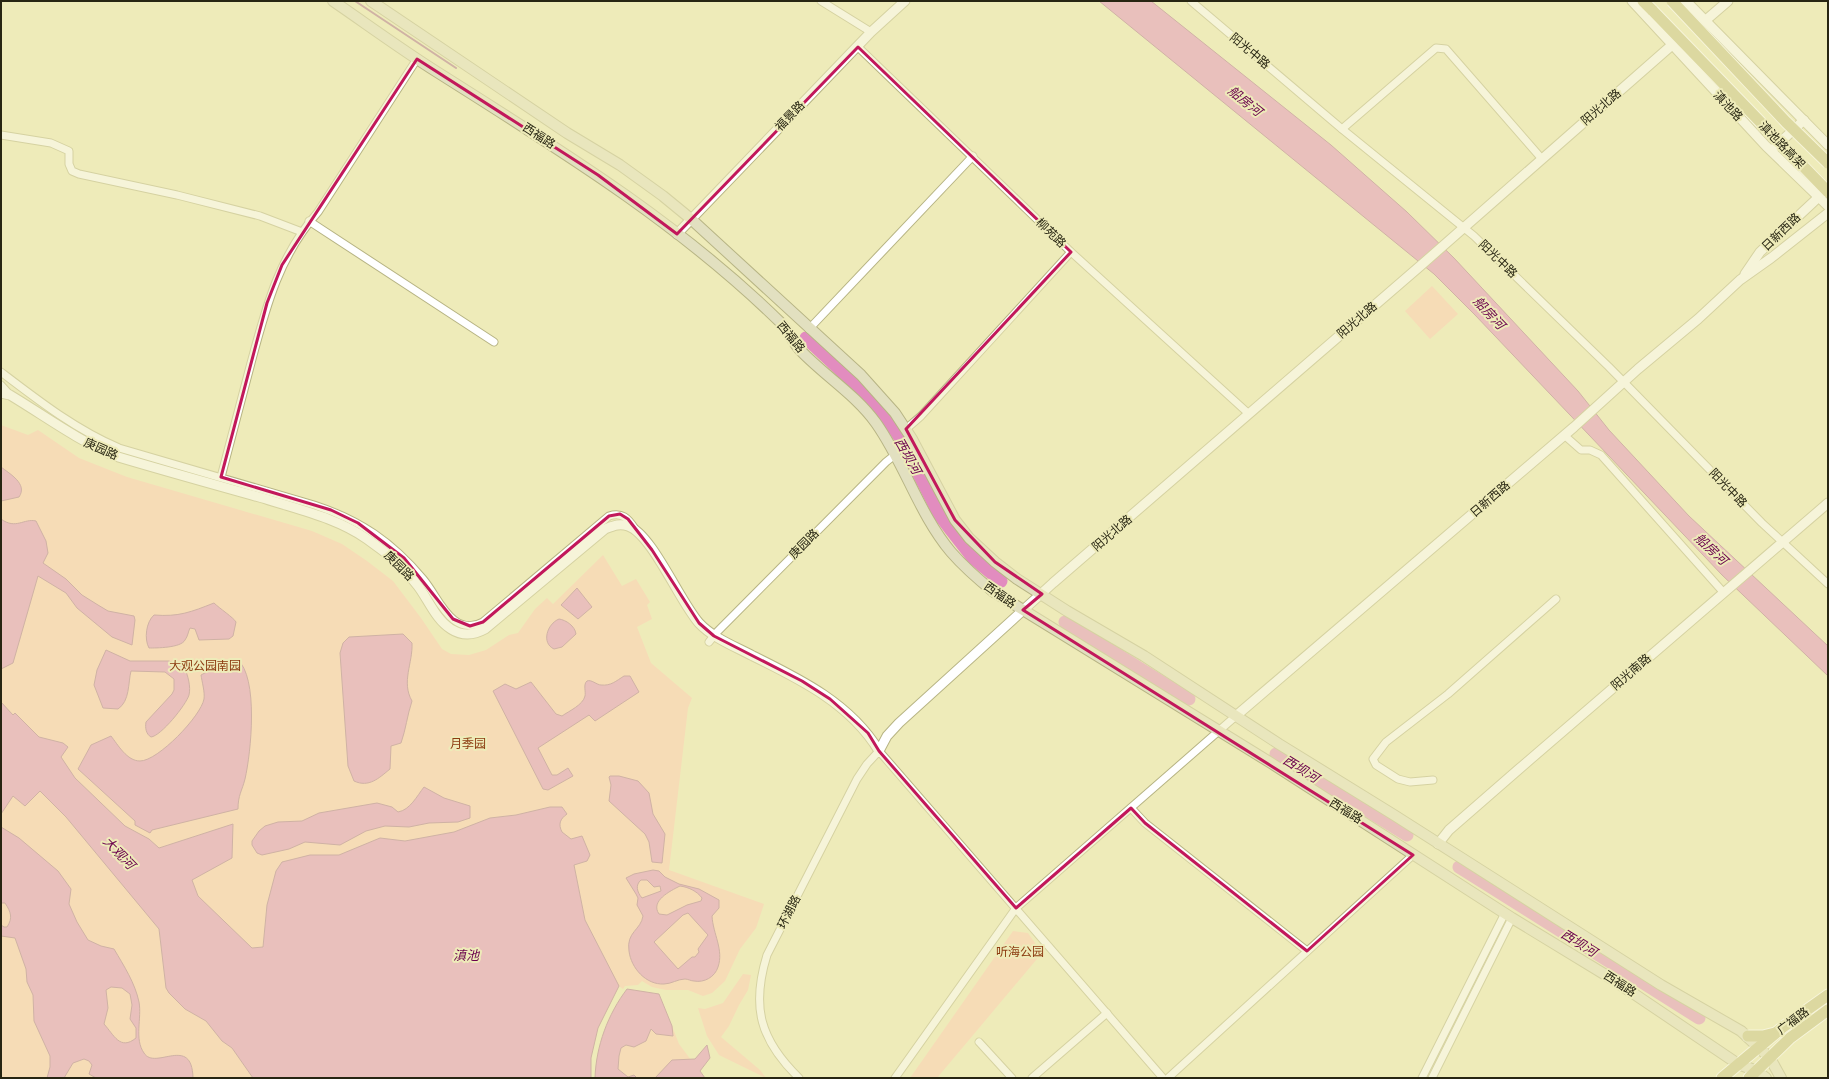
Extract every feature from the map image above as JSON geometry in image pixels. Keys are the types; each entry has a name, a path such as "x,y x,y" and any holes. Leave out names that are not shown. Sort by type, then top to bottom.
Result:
{"main road":[{"name":"西福路","path":"333,1 417,59 598,175 649,210 741,286 783,324 800,350 860,404 876,422 896,454 931,522 951,552 971,573 994,592 1271,763 1509,916 1609,977 1753,1074 1766,1078"},
{"name":"西福路","path":"371,1 567,133 620,165 663,196 691,219 875,390 895,413 906,429 955,520 969,538 995,562 1042,594 1144,656 1279,744 1661,985 1748,1036 1770,1058 1782,1078"},
{"name":"滇池路高架","path":"1643,1 1654,11 1823,195"},
{"name":"滇池路高架","path":"1672,1 1786,122 1828,163"},
{"name":"广福路","path":"1722,1078 1777,1032 1828,995"},
{"name":"广福路","path":"1753,1074 1790,1038 1828,1010"},
{"path":"1748,1036 1762,1036 1777,1032"}],"street":[{"path":"821,1 871,32"},
{"name":"福景路","path":"677,234 871,32 905,1"},
{"name":"阳光中路","path":"1191,1 1342,129 1464,227 1624,382 1757,517 1828,584"},
{"name":"滇池路","path":"1632,1 1772,151 1823,195 1828,206"},
{"path":"1686,1 1828,144"},
{"path":"1706,20 1728,1"},
{"name":"阳光北路","path":"879,751 887,736 899,723 1023,610 1672,45"},
{"name":"柳苑路","path":"858,47 973,156 1071,252 1249,414"},
{"path":"1342,129 1436,48 1446,49 1542,159"},
{"path":"220,477 274,284 282,265 302,232 318,212 417,59"},
{"path":"1772,151 1804,120"},
{"path":"1,135 58,145 69,151 69,164 72,171 79,174 177,194 260,216 302,232"},
{"path":"809,329 973,156"},
{"name":"日新西路","path":"1740,280 1760,252 1828,189"},
{"name":"日新西路","path":"1237,716 1574,427 1698,319 1740,280 1771,258 1828,213"},
{"path":"310,221 494,342"},
{"path":"906,429 921,416 1071,252"},
{"path":"1,372 67,421 95,438 119,448 331,510 364,526 378,535 400,554 424,580 453,619 465,625 474,625 483,622 609,516 620,514 628,519 652,550 687,607 712,639 817,690 868,733 879,751 1163,1078"},
{"path":"1,385 5,394"},
{"name":"庚园路","path":"5,394 90,445 115,456 310,512 342,525 364,537 399,564 417,585 442,621 451,629 462,633 474,634 486,629 605,530 613,526 621,525 637,531"},
{"path":"1564,435 1581,450 1590,450 1601,455 1725,591"},
{"name":"庚园路","path":"712,639 886,462 896,454"},
{"name":"阳光南路","path":"1438,844 1449,830 1783,541 1828,504"},
{"path":"1433,780 1410,782 1398,779 1376,765 1373,759 1386,742 1448,694 1556,599"},
{"path":"895,1078 1016,908 1237,716"},
{"name":"环湖路","path":"798,1078 774,1050 766,1034 761,1018 759,1001 759,986 762,971 767,954 857,779 867,764 879,751"},
{"path":"1131,808 1145,823 1307,951"},
{"path":"1168,1078 1413,855"},
{"path":"1422,1078 1509,916"},
{"path":"1432,1078 1509,916"},
{"path":"1032,1078 1107,1013"},
{"path":"979,1042 1012,1078"}],"highlighted area":[{"path":"858,47 1071,252 906,429 955,520 995,562 1042,594 1023,610 1413,855 1307,951 1145,823 1131,808 1016,908 879,751 868,733 830,699 802,681 714,636 699,623 652,550 628,519 620,514 609,516 483,622 470,626 453,619 404,558 358,523 331,510 221,477 267,303 282,265 417,59 598,175 677,234"}],"green space":[{"path":"1432,286 1458,314 1430,339 1405,311"},
{"name":"大观公园南园","path":"1,425 28,435 38,430 79,458 127,477 312,531 342,544 393,581 442,649 451,654 469,655 486,650 509,635 518,633 535,609 547,598 553,604 603,555 622,586 636,579 650,602 647,605 652,619 637,627 651,663 692,698 688,708 669,870 764,904 756,928 740,949 725,981 712,993 703,996 688,990 666,990 652,987 642,981 638,985 625,986 623,989 619,986 585,920 574,865 587,861 578,838 571,839 562,832 560,822 567,814 562,807 550,807 516,815 490,818 454,832 405,841 380,838 339,855 310,855 267,905 263,947 252,948 198,896 192,880 232,858 233,824 159,848 149,839 125,826 75,778 60,757 68,747 63,743 39,737 16,714 13,715 1,702"},
{"path":"1,753 66,817 148,915 159,930 164,970 185,1009 206,1021 222,1041 232,1048 253,1078 1,1078"},
{"name":"听海公园","path":"1013,931 1028,933 1042,953 937,1078 910,1078"},
{"path":"743,974 751,975 748,990 729,1026 721,1037 760,1070 766,1078 719,1055 707,1036 698,1008 705,1009 723,1003"},
{"path":"672,1026 679,1044 691,1060 672,1061 655,1078 637,1078 634,1075 628,1077 618,1069 621,1048 651,1029 672,1035"}],"water":[{"name":"船房河","path":"1099,1 1151,1 1331,145 1407,212 1454,258 1578,391 1609,430 1689,516 1828,646 1828,676 1722,575 1475,315 1434,274"},
{"path":"1,467 13,476 20,484 21,492 19,497 1,501"},
{"path":"1,519 11,524 36,521 46,541 48,553 43,563 66,579 82,595 108,611 134,616 135,620 132,645 112,637 77,608 66,593 38,576 13,663 1,669"},
{"path":"577,588 592,607 578,619 561,605"},
{"path":"214,603 236,622 233,636 229,639 199,640 195,629 190,628 187,637 183,643 179,645 149,648 146,635 149,622 154,615 185,613"},
{"path":"559,619 570,624 574,628 576,634 562,647 554,649 548,642 547,634 551,625"},
{"path":"403,634 412,643 407,680 409,694 412,701 403,738 401,743 391,746 390,769 374,781 369,783 359,783 354,781 348,766 340,653 343,643 349,637"},
{"path":"106,650 130,661 169,661 184,667 190,688 187,700 167,726 155,735 151,737 147,733 146,722 172,694 174,690 174,679 165,672 131,671 127,697 122,706 118,709 103,708 94,685 97,670"},
{"path":"237,659 244,668 248,682 252,716 247,767 239,797 238,809 152,830 150,833 135,825 135,821 78,769 91,745 111,736 123,752 135,760 140,761 148,759 157,754 178,736 201,707 204,699 204,690 201,675 226,662"},
{"path":"624,676 630,676 639,692 595,721 589,715 538,748 552,775 557,775 568,768 573,776 548,790 543,789 493,691 505,684 516,689 531,682 556,714 562,716 582,702 585,694 585,684 587,681 599,685 608,685"},
{"name":"滇池","path":"1,702 13,715 15,713 39,737 63,743 68,747 61,757 75,778 125,826 149,839 159,848 233,824 232,858 192,880 198,896 252,948 263,947 267,905 276,871 282,862 310,855 339,855 380,838 405,841 454,832 490,818 516,815 550,807 562,807 567,814 560,822 562,832 571,839 582,836 590,855 587,861 574,865 585,920 619,986 598,1028 591,1058 591,1078 253,1078 232,1048 222,1041 206,1021 185,1009 169,993 166,988 159,929 66,817 40,791 25,806 13,796 1,814"},
{"path":"610,776 619,776 638,781 649,793 653,814 665,834 662,863 652,862 649,842 645,834 609,801 611,785"},
{"path":"424,787 444,798 470,806 470,818 458,822 429,823 409,827 385,826 366,831 340,845 305,842 289,849 262,855 257,853 252,845 252,841 259,831 265,826 278,822 302,821 319,813 377,803 392,807 398,812 402,811 413,802"},
{"path":"1,827 19,838 58,871 71,889 69,904 77,922 88,940 101,946 114,949 135,988 140,1008 139,1041 144,1053 149,1057 156,1058 180,1056 186,1058 191,1065 193,1078 96,1078 89,1074 92,1065 89,1061 84,1059 73,1063 64,1078 47,1078 50,1067 50,1056 34,1021 33,995 27,982 26,969 15,938 1,936 1,925 7,927 11,918 9,909 5,903 1,903","holes":["111,987 122,988 130,994 132,1005 130,1019 136,1028 136,1038 126,1043 121,1042 114,1037 104,1024 108,1008 106,990"]},
{"path":"653,870 659,871 665,877 679,884 699,889 719,900 719,908 712,916 719,948 720,961 717,971 712,976 702,981 685,979 667,984 657,984 651,982 636,969 630,957 629,945 630,939 640,925 643,916 637,905 638,898 626,878 634,874","holes":["641,880 647,880 654,887 660,886 661,891 642,898 637,889","680,886 686,887 698,893 702,898 701,901 687,905 667,915 659,914 657,905 662,897","688,913 708,935 698,949 699,952 695,957 692,957 678,969 654,942 683,915"]},
{"path":"627,989 659,994 672,1026 673,1036 656,1034 651,1029 646,1041 634,1047 626,1045 621,1048 618,1069 628,1077 634,1075 637,1078 595,1078 598,1054 604,1031 614,1009"},
{"path":"707,1045 710,1058 700,1071 705,1078 655,1078 672,1060 695,1059"}],"waterway":[{"path":"355,1 456,68"},
{"name":"西坝河","path":"806,338 866,394 886,417 901,439 939,514 973,558 1001,581"},
{"name":"西坝河","path":"1065,622 1189,699"},
{"name":"西坝河","path":"1276,754 1407,835"},
{"name":"西坝河","path":"1459,867 1699,1018"}],"park label":[{"name":"月季园","path":"468,744"}],"water label":[{"name":"大观河","path":"119,853"}]}
